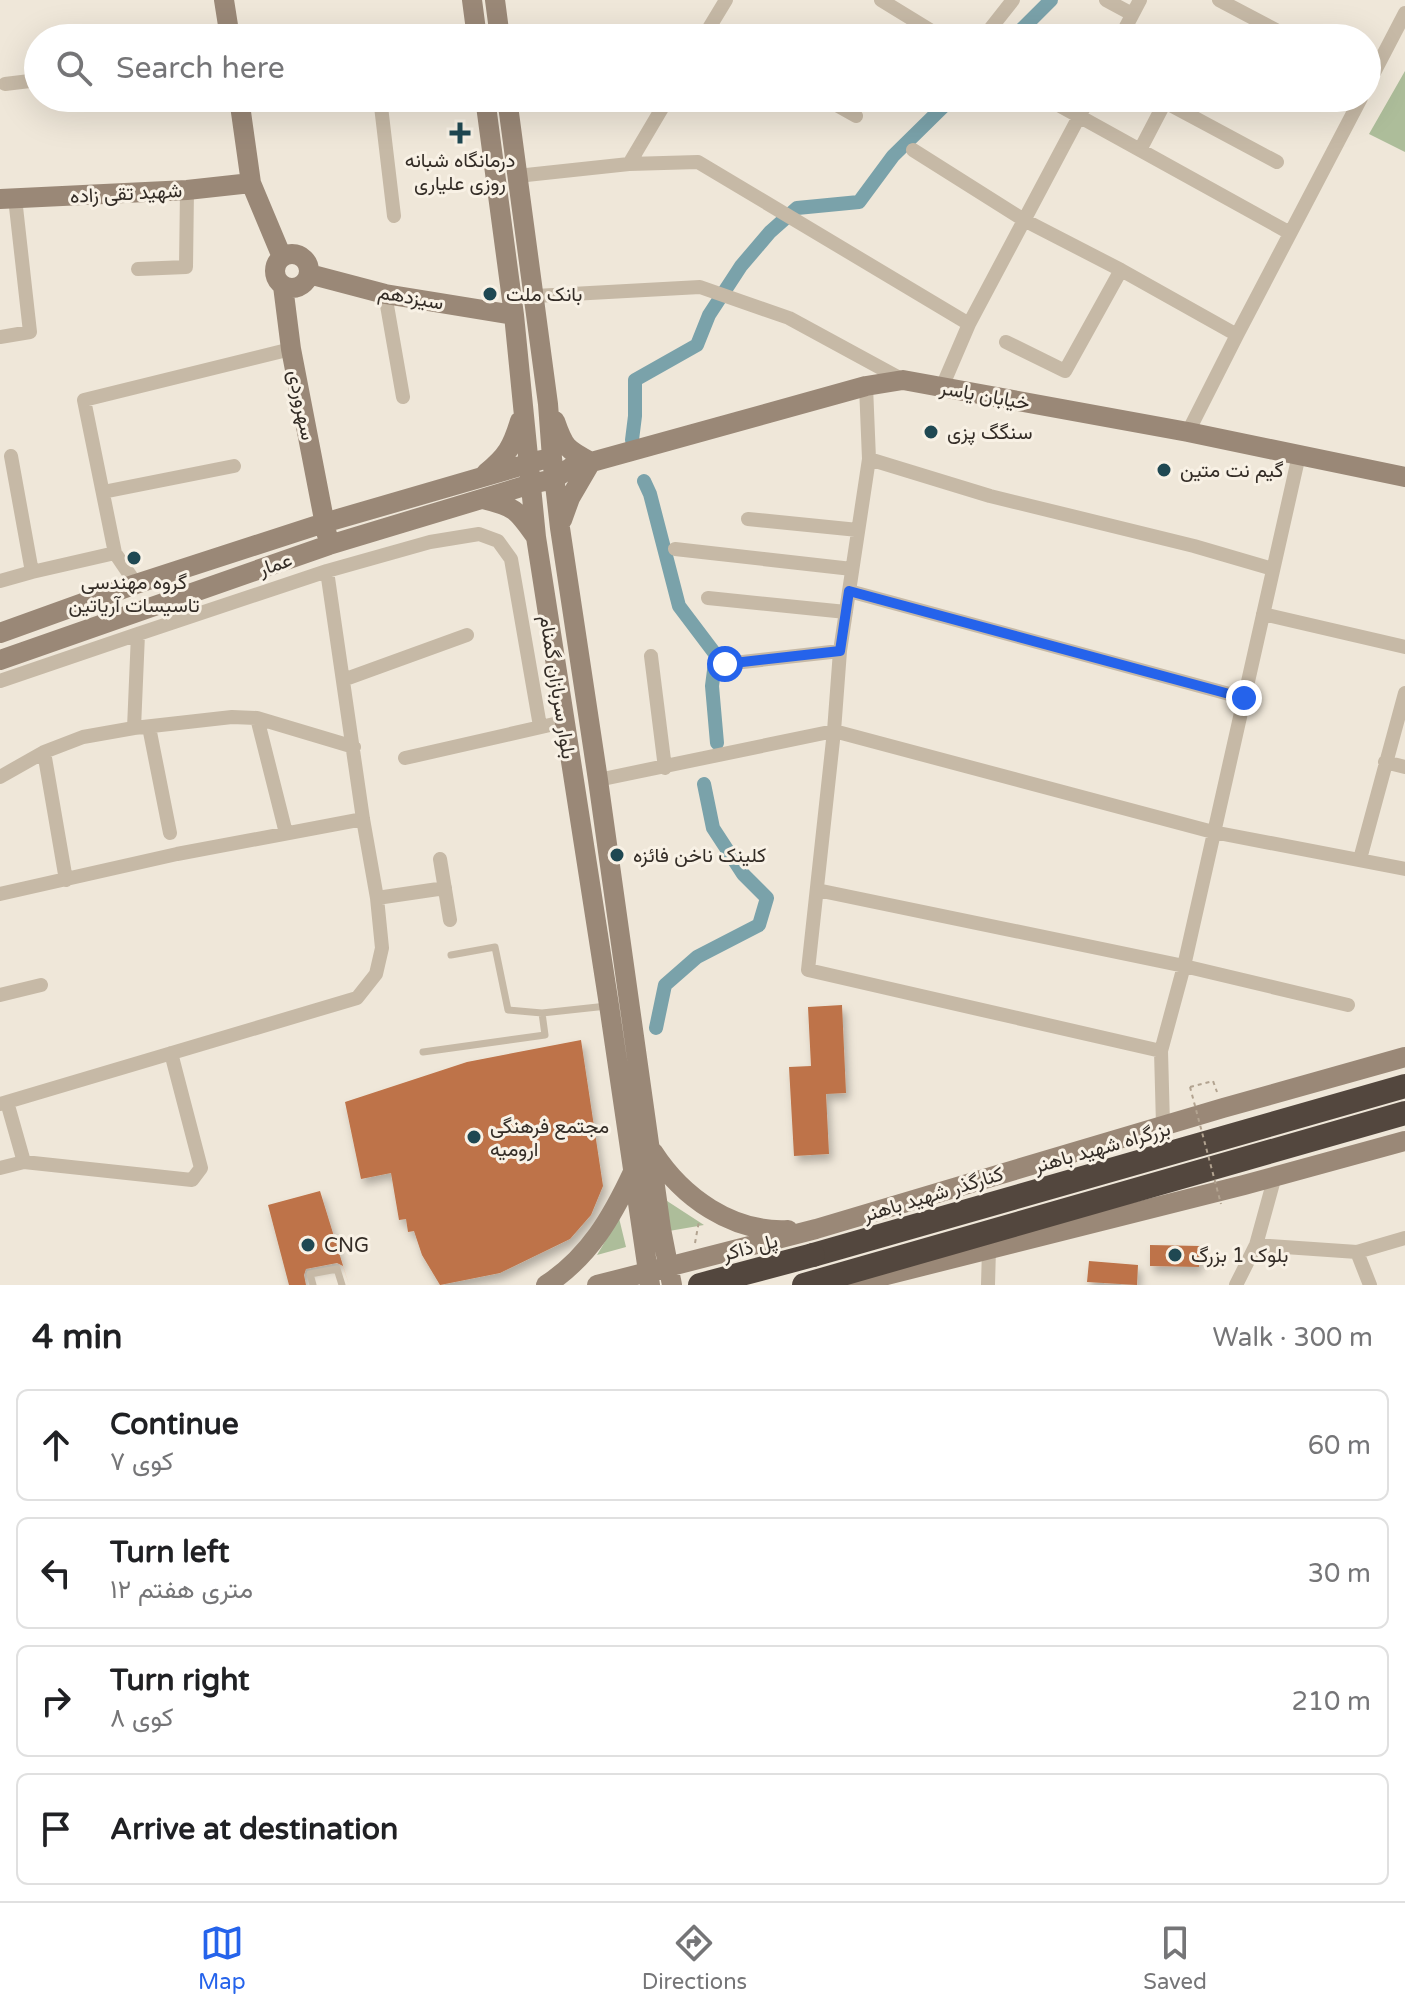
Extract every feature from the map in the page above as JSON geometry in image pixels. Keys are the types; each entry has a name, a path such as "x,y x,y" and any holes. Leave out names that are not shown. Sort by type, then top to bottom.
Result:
{"highway":[{"name":"بزرگراه شهید باهنر","path":"813,1255 1398,1086"},
{"path":"812,1283 1405,1113"},
{"name":"پل ذاکر","path":"700,1285 813,1255"}],"main road":[{"path":"224,0 228,24"},
{"path":"472,0 475,24"},
{"path":"495,0 498,24"},
{"path":"241,112 251,183 282,257"},
{"name":"بلوار سربازان گمنام","path":"487,112 514,315 536,537 649,1279"},
{"name":"بلوار سربازان گمنام","path":"509,112 559,468 560,528 670,1276"},
{"name":"شهید تقی زاده","path":"8,198 187,190 251,183"},
{"path":"293,254 307,263 309,274 304,284 294,288 283,286 274,272 282,257 293,254"},
{"name":"سیزدهم","path":"309,274 385,294 514,315"},
{"name":"سهروردی","path":"283,286 291,349 329,545"},
{"name":"خیابان یاسر","path":"559,468 591,462 866,386 903,380 1188,432 1405,477"},
{"path":"548,404 562,442 572,452 591,462 570,498 560,528"},
{"path":"479,478 500,462 513,446 524,406"},
{"name":"عمار","path":"0,633 136,584 324,523 528,463 559,468"},
{"name":"عمار","path":"0,660 329,545 531,484 559,468"},
{"path":"483,499 508,505 520,515 536,537"},
{"name":"کنارگذر شهید باهنر","path":"597,1285 670,1276 1163,1125 1405,1057"},
{"path":"847,1285 1405,1141"},
{"path":"649,1146 663,1168 702,1205 737,1222 776,1231 816,1229"},
{"path":"546,1285 560,1276 594,1241 617,1209 633,1172"},
{"path":"793,1285 785,1271 792,1244 816,1229"}],"street":[{"path":"715,24 726,0"},
{"path":"881,0 920,24"},
{"path":"994,24 1013,0"},
{"path":"1106,0 1136,7"},
{"path":"1219,0 1264,24"},
{"path":"1381,59 1405,13"},
{"path":"5,84 24,82"},
{"path":"382,112 394,216"},
{"path":"629,164 660,112"},
{"path":"849,112 856,116"},
{"path":"1071,112 1290,233"},
{"path":"942,387 969,324 1082,112"},
{"path":"1140,150 1160,112"},
{"path":"1184,112 1277,162"},
{"path":"1188,432 1354,112"},
{"path":"913,150 1024,220 1237,335"},
{"path":"517,176 629,164 698,162 969,324"},
{"path":"138,269 186,267 187,190"},
{"path":"0,337 30,332 8,198"},
{"path":"1006,342 1065,371 1121,270"},
{"path":"535,296 700,287 789,318 903,380"},
{"path":"385,294 403,397"},
{"path":"136,584 115,553 84,400 291,349"},
{"path":"866,386 869,459 840,651 808,970 1161,1051"},
{"path":"1163,1125 1161,1051 1184,966 1299,455"},
{"path":"11,456 32,572"},
{"path":"869,459 990,496 1194,546 1273,569"},
{"path":"103,492 234,466"},
{"path":"423,517 430,542"},
{"path":"748,519 858,530"},
{"path":"0,681 327,571 430,542 479,534 498,541 511,559 540,726"},
{"path":"675,549 852,569"},
{"path":"0,581 115,553"},
{"path":"24,1162 4,1103 357,998 376,974 382,948 377,898 327,571"},
{"path":"849,591 1244,698"},
{"path":"708,598 846,612"},
{"path":"1263,614 1405,647"},
{"path":"138,634 141,728 170,833"},
{"path":"343,680 467,635"},
{"path":"725,664 840,651"},
{"path":"651,656 665,768"},
{"path":"1360,859 1405,693"},
{"path":"0,777 44,752 83,737 232,717 257,718 354,747"},
{"path":"257,718 286,833"},
{"path":"405,758 563,722"},
{"path":"598,780 834,731 1213,832 1405,869"},
{"path":"44,752 66,880"},
{"path":"1385,762 1405,767"},
{"path":"0,894 177,854 363,819"},
{"path":"440,859 450,920"},
{"path":"377,898 445,888"},
{"path":"817,890 1184,966 1348,1005"},
{"path":"0,995 41,985"},
{"path":"0,1168 24,1162 192,1180 201,1168 171,1053"},
{"path":"1236,1285 1256,1245 1275,1176"},
{"path":"1256,1245 1357,1252 1405,1238"},
{"path":"988,1285 989,1249"},
{"path":"1357,1252 1370,1285"}],"lane":[{"path":"451,955 495,947 508,1010 542,1013 609,1005"},
{"path":"423,1052 545,1035 542,1013"},
{"path":"313,1285 310,1274 337,1269 342,1285"}],"path":[{"path":"1213,1081 1190,1087 1221,1204"}],"green space":[{"path":"1405,71 1405,152 1369,134"},
{"path":"664,1199 704,1225 669,1231"},
{"path":"619,1218 626,1247 597,1255"}],"building":[{"path":"842,1005 846,1093 826,1094 829,1154 794,1156 789,1067 811,1066 808,1007"},
{"name":"مجتمع فرهنگی ارومیه","path":"581,1040 603,1186 591,1215 570,1239 500,1273 440,1285 422,1255 414,1231 408,1232 406,1219 399,1220 391,1173 361,1179 345,1102 467,1062"},
{"name":"CNG","path":"320,1191 349,1285 343,1266 337,1263 306,1269 306,1285 289,1285 268,1205"},
{"name":"بلوک 1 بزرگ","path":"1150,1245 1200,1246 1199,1267 1150,1266"},
{"path":"1089,1261 1138,1265 1137,1285 1087,1282"}],"waterway":[{"path":"1027,24 1051,0"},
{"path":"632,440 635,380 697,345 709,315 741,266 770,232 797,208 859,202 893,156 938,112"},
{"path":"644,481 679,606 716,655 712,686 717,743"},
{"path":"656,1028 665,985 697,957 759,925 767,898 743,874 713,828 704,784"}],"place":[{"name":"درمانگاه شبانه روزی علیاری","path":"460,133"},
{"name":"بانک ملت","path":"490,294"},
{"name":"سنگگ پزی","path":"931,432"},
{"name":"گیم نت متین","path":"1164,470"},
{"name":"گروه مهندسی تاسیسات آریاتین","path":"134,558"},
{"name":"کلینک ناخن فائزه","path":"617,855"},
{"name":"مجتمع فرهنگی ارومیه","path":"474,1137"},
{"name":"CNG","path":"308,1245"},
{"name":"بلوک 1 بزرگ","path":"1175,1255"}],"route":[{"path":"725,664 840,651 849,591 1244,698"}]}
